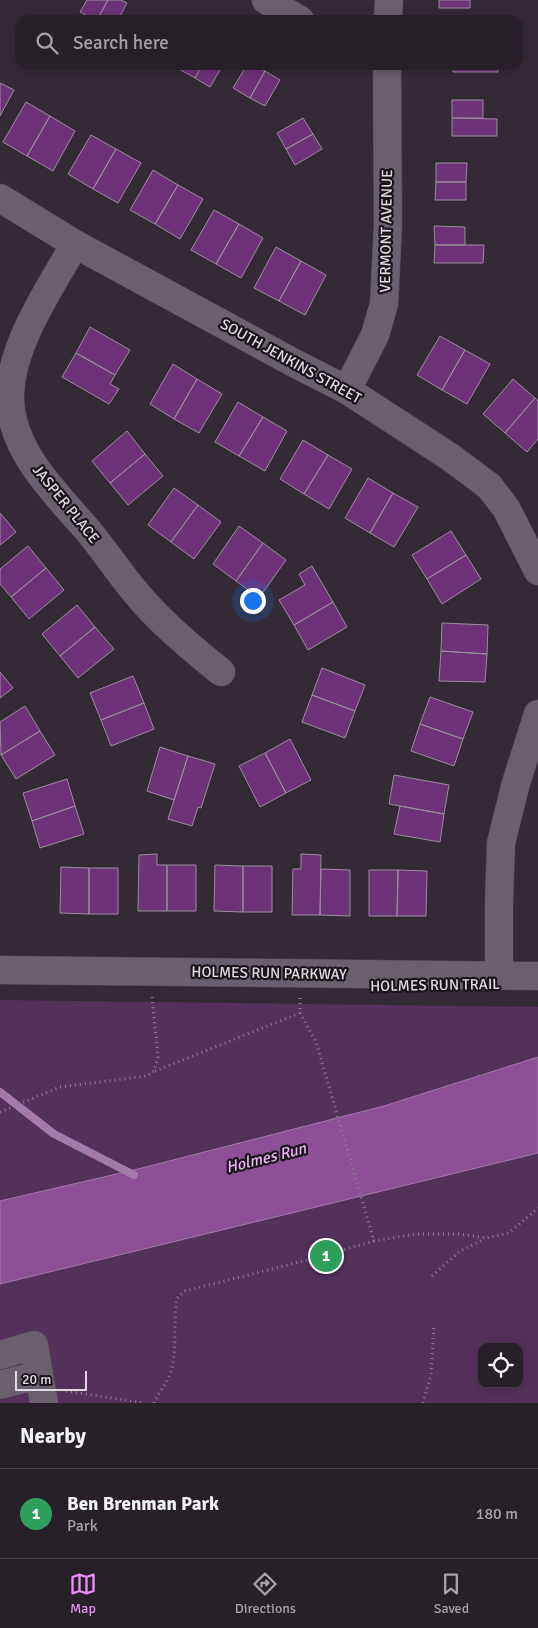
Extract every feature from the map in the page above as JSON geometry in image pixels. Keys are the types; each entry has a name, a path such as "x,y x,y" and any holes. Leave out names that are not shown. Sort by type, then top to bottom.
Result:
{"street":[{"path":"266,0 292,15"},
{"path":"388,15 389,0"},
{"name":"VERMONT AVENUE","path":"347,390 375,335 384,304 388,225 387,70"},
{"name":"SOUTH JENKINS STREET","path":"0,198 74,244 347,390 450,457 489,486 506,508 538,571"},
{"name":"JASPER PLACE","path":"74,244 28,329 13,368 10,400 16,430 42,478 90,534 142,600 180,639 221,672"},
{"path":"499,976 501,843 516,783 538,714"},
{"name":"HOLMES RUN PARKWAY","path":"0,970 538,976"},
{"path":"0,1355 34,1345 47,1389 0,1385"}],"path":[{"path":"152,994 158,1058 154,1071"},
{"path":"290,997 300,998 300,1013 316,1042 374,1241"},
{"path":"0,1112 60,1087 147,1076 154,1071 300,1013"},
{"path":"432,1276 460,1250 486,1238 509,1233 538,1208"},
{"path":"155,1402 172,1369 175,1345 174,1313 177,1298 185,1291 374,1241 416,1234 459,1234 486,1238"},
{"path":"423,1403 430,1375 434,1324"},
{"path":"47,1389 144,1403"}],"shaded area":[{"path":"0,1000 538,1007 538,1057 384,1106 138,1169 0,1201"},
{"path":"538,1153 538,1403 0,1403 0,1284"}],"water":[{"name":"Holmes Run","path":"538,1057 538,1153 0,1284 0,1201 138,1169 384,1106"}],"building":[{"path":"87,0 108,0 100,15 85,15 80,12"},
{"path":"108,0 121,0 127,3 121,15 100,15"},
{"path":"439,0 470,0 470,8 439,8"},
{"path":"181,70 199,70 195,78"},
{"path":"199,70 220,70 210,87 195,78"},
{"path":"244,70 265,71 250,98 233,88"},
{"path":"453,70 498,70 498,72 453,72"},
{"path":"265,71 280,80 265,106 250,98"},
{"path":"0,83 14,90 0,116"},
{"path":"452,100 483,100 483,118 452,118"},
{"path":"26,102 50,116 27,156 3,142"},
{"path":"50,116 75,131 53,171 27,156"},
{"path":"303,118 313,134 286,149 277,133"},
{"path":"452,118 497,119 497,136 452,136"},
{"path":"313,134 322,149 295,165 286,149"},
{"path":"91,135 116,149 93,189 68,174"},
{"path":"116,149 141,163 118,203 93,189"},
{"path":"436,163 467,163 466,182 436,182"},
{"path":"153,170 178,185 155,224 130,210"},
{"path":"436,182 466,182 466,200 435,200"},
{"path":"178,185 203,199 180,239 155,224"},
{"path":"214,210 239,224 216,264 191,250"},
{"path":"239,224 263,238 241,278 216,264"},
{"path":"434,226 465,227 465,245 435,245"},
{"path":"435,245 484,245 483,263 434,263"},
{"path":"276,247 301,261 279,301 254,288"},
{"path":"301,261 326,275 305,315 279,301"},
{"path":"90,327 130,350 115,375 76,353"},
{"path":"440,336 465,350 442,390 417,375"},
{"path":"465,350 490,364 467,404 442,390"},
{"path":"76,353 115,375 110,384 119,389 109,404 62,377"},
{"path":"173,364 197,379 174,419 150,404"},
{"path":"197,379 222,394 199,433 174,419"},
{"path":"513,379 535,398 505,433 483,414"},
{"path":"535,398 538,401 538,439 527,452 505,433"},
{"path":"238,402 263,417 239,456 215,442"},
{"path":"263,417 287,431 265,471 239,456"},
{"path":"127,431 145,454 110,483 92,461"},
{"path":"303,440 328,455 304,494 280,479"},
{"path":"145,454 163,476 128,505 110,483"},
{"path":"328,455 352,469 329,509 304,494"},
{"path":"368,478 393,493 370,533 345,518"},
{"path":"174,488 198,505 171,542 148,525"},
{"path":"393,493 418,507 394,547 370,533"},
{"path":"198,505 221,522 194,559 171,542"},
{"path":"0,513 16,532 0,545"},
{"path":"239,526 263,543 236,581 213,564"},
{"path":"451,531 466,555 427,579 412,555"},
{"path":"263,543 286,560 259,598 236,581"},
{"path":"28,546 46,568 11,597 0,584 0,569"},
{"path":"466,555 481,579 442,604 427,579"},
{"path":"312,566 333,602 294,625 279,600 305,585 299,574"},
{"path":"46,568 64,590 29,619 11,597"},
{"path":"333,602 347,627 308,650 294,625"},
{"path":"77,605 95,627 60,656 42,634"},
{"path":"442,623 488,625 487,654 441,651"},
{"path":"95,627 114,649 78,678 60,656"},
{"path":"441,651 487,654 485,682 439,681"},
{"path":"322,668 365,685 355,711 312,695"},
{"path":"0,672 13,688 0,698"},
{"path":"133,676 144,703 101,720 90,693"},
{"path":"312,695 355,711 345,738 302,722"},
{"path":"430,697 473,712 463,739 420,724"},
{"path":"144,703 154,729 111,746 101,720"},
{"path":"25,706 40,731 1,755 0,722"},
{"path":"420,724 463,739 454,766 411,751"},
{"path":"40,731 55,755 16,779 1,755"},
{"path":"290,739 311,780 286,793 265,753"},
{"path":"160,747 188,756 174,800 147,791"},
{"path":"265,753 286,793 260,807 239,766"},
{"path":"188,756 215,764 201,808 198,807 192,826 168,819"},
{"path":"394,775 449,785 444,814 389,804"},
{"path":"67,779 75,806 32,821 23,793"},
{"path":"75,806 84,834 40,848 32,821"},
{"path":"400,806 444,814 440,842 394,834"},
{"path":"157,854 157,865 167,865 167,911 138,911 139,855"},
{"path":"301,854 321,855 320,915 292,915 293,869 301,869"},
{"path":"167,865 196,865 196,911 167,911"},
{"path":"215,865 243,866 243,912 214,911"},
{"path":"243,866 272,866 272,912 243,912"},
{"path":"61,867 89,868 89,914 60,913"},
{"path":"89,868 118,868 118,914 89,914"},
{"path":"321,869 350,870 350,916 320,915"},
{"path":"369,870 398,870 397,916 369,916"},
{"path":"398,870 427,871 426,916 397,916"}],"waterway":[{"path":"0,1092 54,1134 134,1175"}],"place":[{"name":"Ben Brenman Park","path":"326,1256"}]}
